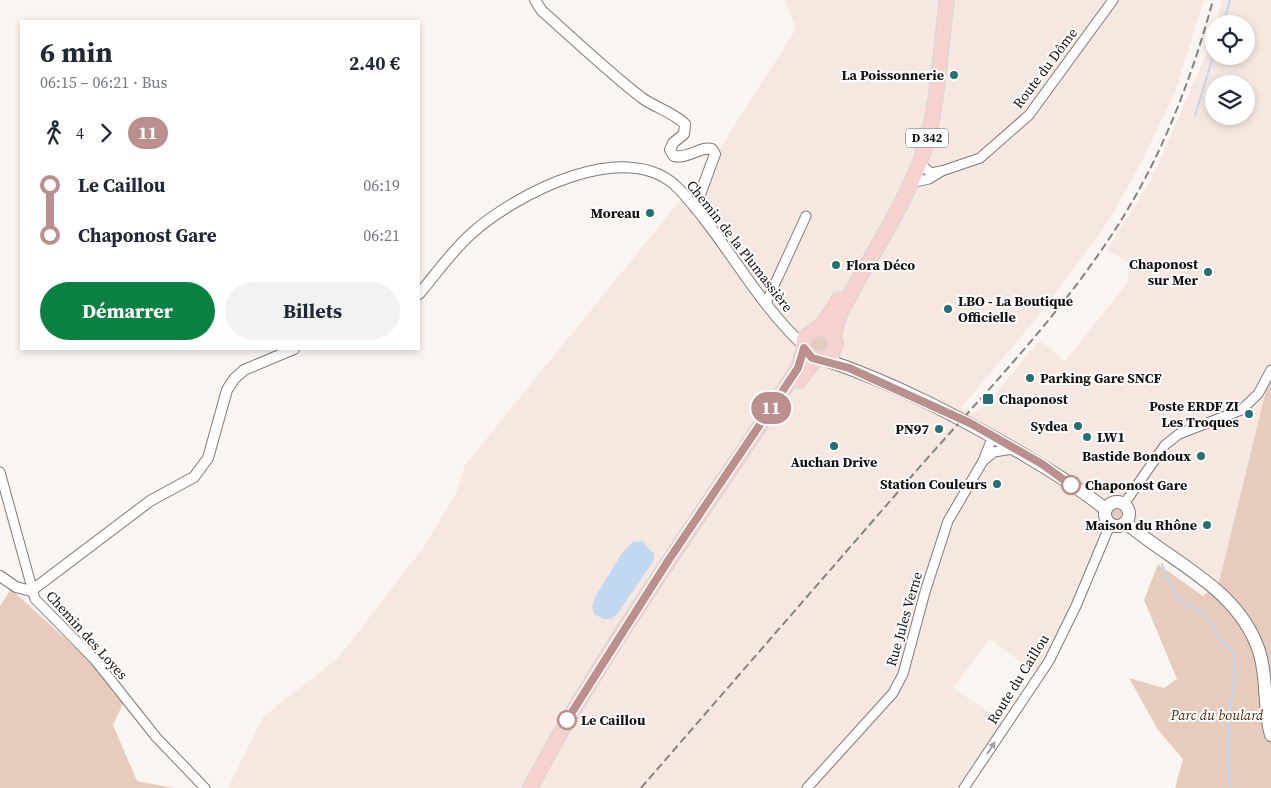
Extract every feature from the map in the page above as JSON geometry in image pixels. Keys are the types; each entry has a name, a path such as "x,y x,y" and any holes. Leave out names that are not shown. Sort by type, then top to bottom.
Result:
{"main road":[{"name":"D 342","path":"835,341 839,316 911,183 919,163 930,127 947,0"},
{"name":"D 342","path":"815,329 866,263"},
{"path":"530,788 567,720 599,667 725,474 798,368 805,337 815,329 827,329 849,368"},
{"path":"538,788 612,661 806,370 820,359 830,357 835,341"},
{"path":"804,347 809,355 849,368 930,403 993,436 1042,464 1105,509"},
{"path":"930,403 957,411 984,424 1034,455 1042,464"},
{"path":"1113,502 1124,504 1129,511 1126,523 1119,527 1110,525 1104,516 1105,509 1113,502"},
{"path":"1126,523 1209,583 1229,601 1242,618 1259,651 1271,735"}],"street":[{"path":"535,0 542,11 614,76 653,106 679,118 685,124 684,134 673,144 670,150 674,156 684,158 707,148 712,149 715,154 695,208"},
{"name":"Route du Dôme","path":"911,183 929,179 942,171 980,158 1029,116 1113,0"},
{"path":"919,163 931,173 942,171"},
{"name":"Chemin de la Plumassière","path":"420,293 471,234 512,206 572,176 628,166 643,168 655,172 678,188 766,303 804,347"},
{"path":"766,303 806,216"},
{"name":"Chemin de la Plumassière","path":"787,328 815,329"},
{"path":"0,576 16,587 31,591 144,505 194,477 208,458 228,390 234,379 244,370 292,350"},
{"path":"1124,504 1165,444 1179,434 1241,410 1258,394 1271,370"},
{"name":"Rue Jules Verne","path":"807,788 893,693 903,674 925,592 948,521 983,461 993,436"},
{"path":"983,461 994,452 1013,449"},
{"name":"Chemin des Loyes","path":"0,472 31,591 35,599 95,660 156,738 205,788"},
{"name":"Route du Caillou","path":"964,788 1049,661 1068,624 1110,525"}],"shaded area":[{"path":"785,0 1204,0 1175,92 1141,163 1109,220 1069,275 1040,314 961,408 974,413 979,408 988,406 996,396 995,394 1040,340 1065,361 1128,282 1127,261 1107,250 1151,180 1205,57 1205,65 1255,65 1255,15 1219,15 1223,0 1271,0 1271,372 1219,582 1148,532 1137,521 1102,534 1045,680 990,639 953,688 1002,721 958,788 228,788 263,717 338,658 423,548 456,493 465,465 687,192 701,199 722,145 796,29"}],"green space":[{"path":"820,335 826,338 829,344 826,350 820,353 814,350 811,344 814,338"},
{"name":"Parc du boulard","path":"1271,370 1271,788 1175,788 1183,759 1158,730 1129,678 1164,688 1177,679 1144,600 1158,564 1203,596 1219,582"},
{"path":"1116,508 1121,510 1123,515 1121,520 1116,522 1111,520 1109,515 1111,510"},
{"path":"11,589 127,695 113,725 137,781 173,788 0,788 0,606"}],"water":[{"path":"642,541 654,554 654,560 618,613 611,619 603,619 594,614 592,606 595,597 624,550 633,542"}],"waterway":[{"path":"1226,15 1230,0"},
{"path":"1195,116 1210,65"},
{"path":"1162,564 1171,586 1181,601 1203,613 1221,640 1231,648 1235,672 1228,739 1230,788"}],"railway":[{"path":"641,788 1039,332 1087,271 1127,211 1143,183 1171,124 1194,63 1213,0"}],"bus line":[{"name":"11","path":"567,720 599,667 725,474 798,368 804,348 812,358 849,368 930,403 970,423 1026,457 1042,464 1071,485"}],"place":[{"name":"La Poissonnerie","path":"954,75"},
{"name":"Moreau","path":"650,213"},
{"name":"Flora Déco","path":"836,265"},
{"name":"Chaponost sur Mer","path":"1208,272"},
{"name":"LBO - La Boutique Officielle","path":"948,309"},
{"name":"Parking Gare SNCF","path":"1030,378"},
{"name":"Chaponost","path":"988,399"},
{"name":"Poste ERDF ZI Les Troques","path":"1249,414"},
{"name":"Sydea","path":"1078,426"},
{"name":"PN97","path":"939,429"},
{"name":"LW1","path":"1087,437"},
{"name":"Auchan Drive","path":"834,446"},
{"name":"Bastide Bondoux","path":"1201,456"},
{"name":"Station Couleurs","path":"997,484"},
{"name":"Chaponost Gare","path":"1071,485"},
{"name":"Maison du Rhône","path":"1207,525"},
{"name":"Le Caillou","path":"567,720"}]}
